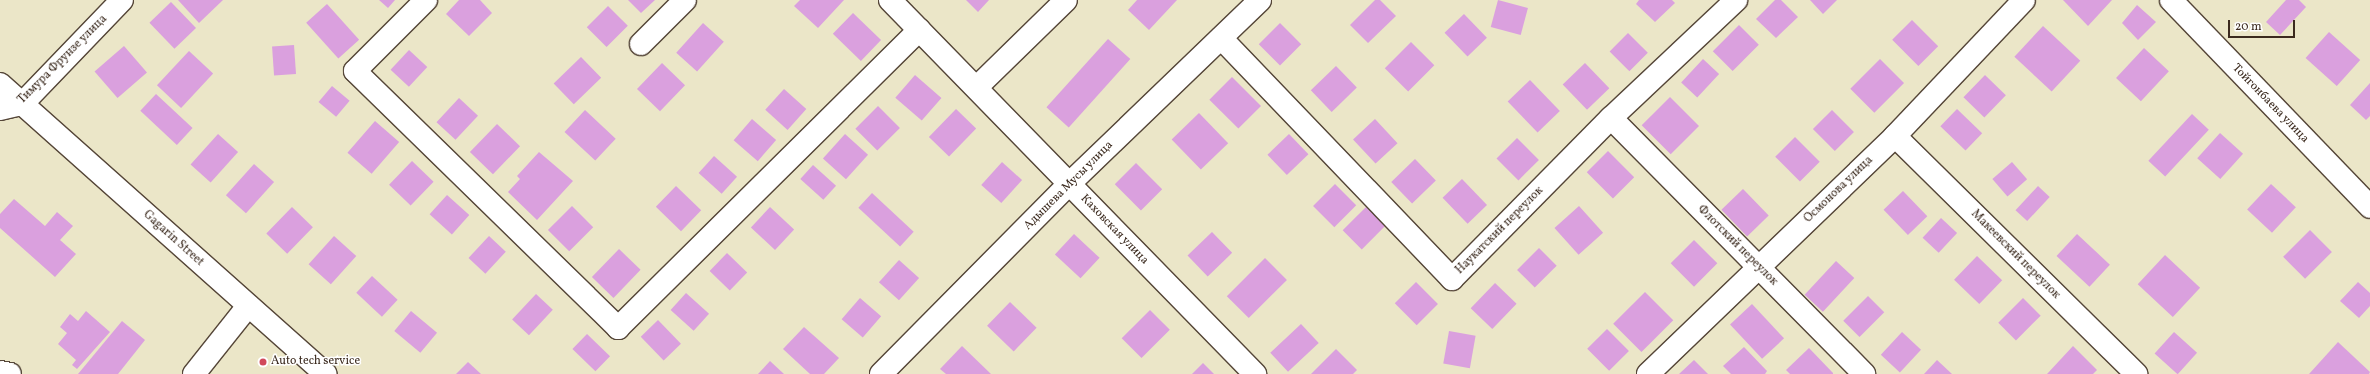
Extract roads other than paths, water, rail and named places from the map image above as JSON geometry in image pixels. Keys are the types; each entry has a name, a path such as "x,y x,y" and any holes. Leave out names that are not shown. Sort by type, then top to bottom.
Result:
{"street":[{"name":"Тимура Фрунзе улица","path":"0,117 22,104 122,0"},
{"path":"426,0 355,71 618,328 919,30"},
{"path":"641,44 685,0"},
{"path":"977,87 1066,0"},
{"name":"Адышева Мусы улица","path":"881,374 1069,184 1260,0"},
{"name":"Наукатский переулок","path":"1221,38 1452,279 1610,118 1736,0"},
{"name":"Осмонова улица","path":"1648,374 1758,266 1895,136 2024,0"},
{"name":"Тойгонбаева улица","path":"2171,0 2370,207"},
{"name":"Каховская улица","path":"903,4 919,30 977,87 1069,184 1255,374"},
{"name":"Gagarin Street","path":"0,84 326,374"},
{"path":"0,109 22,104"},
{"name":"Флотский переулок","path":"1610,118 1864,374"},
{"name":"Макеевский переулок","path":"1895,136 2136,374"},
{"path":"194,374 248,306"},
{"path":"0,372 10,374"}],"place":[{"name":"Auto tech service","path":"263,362"}]}
